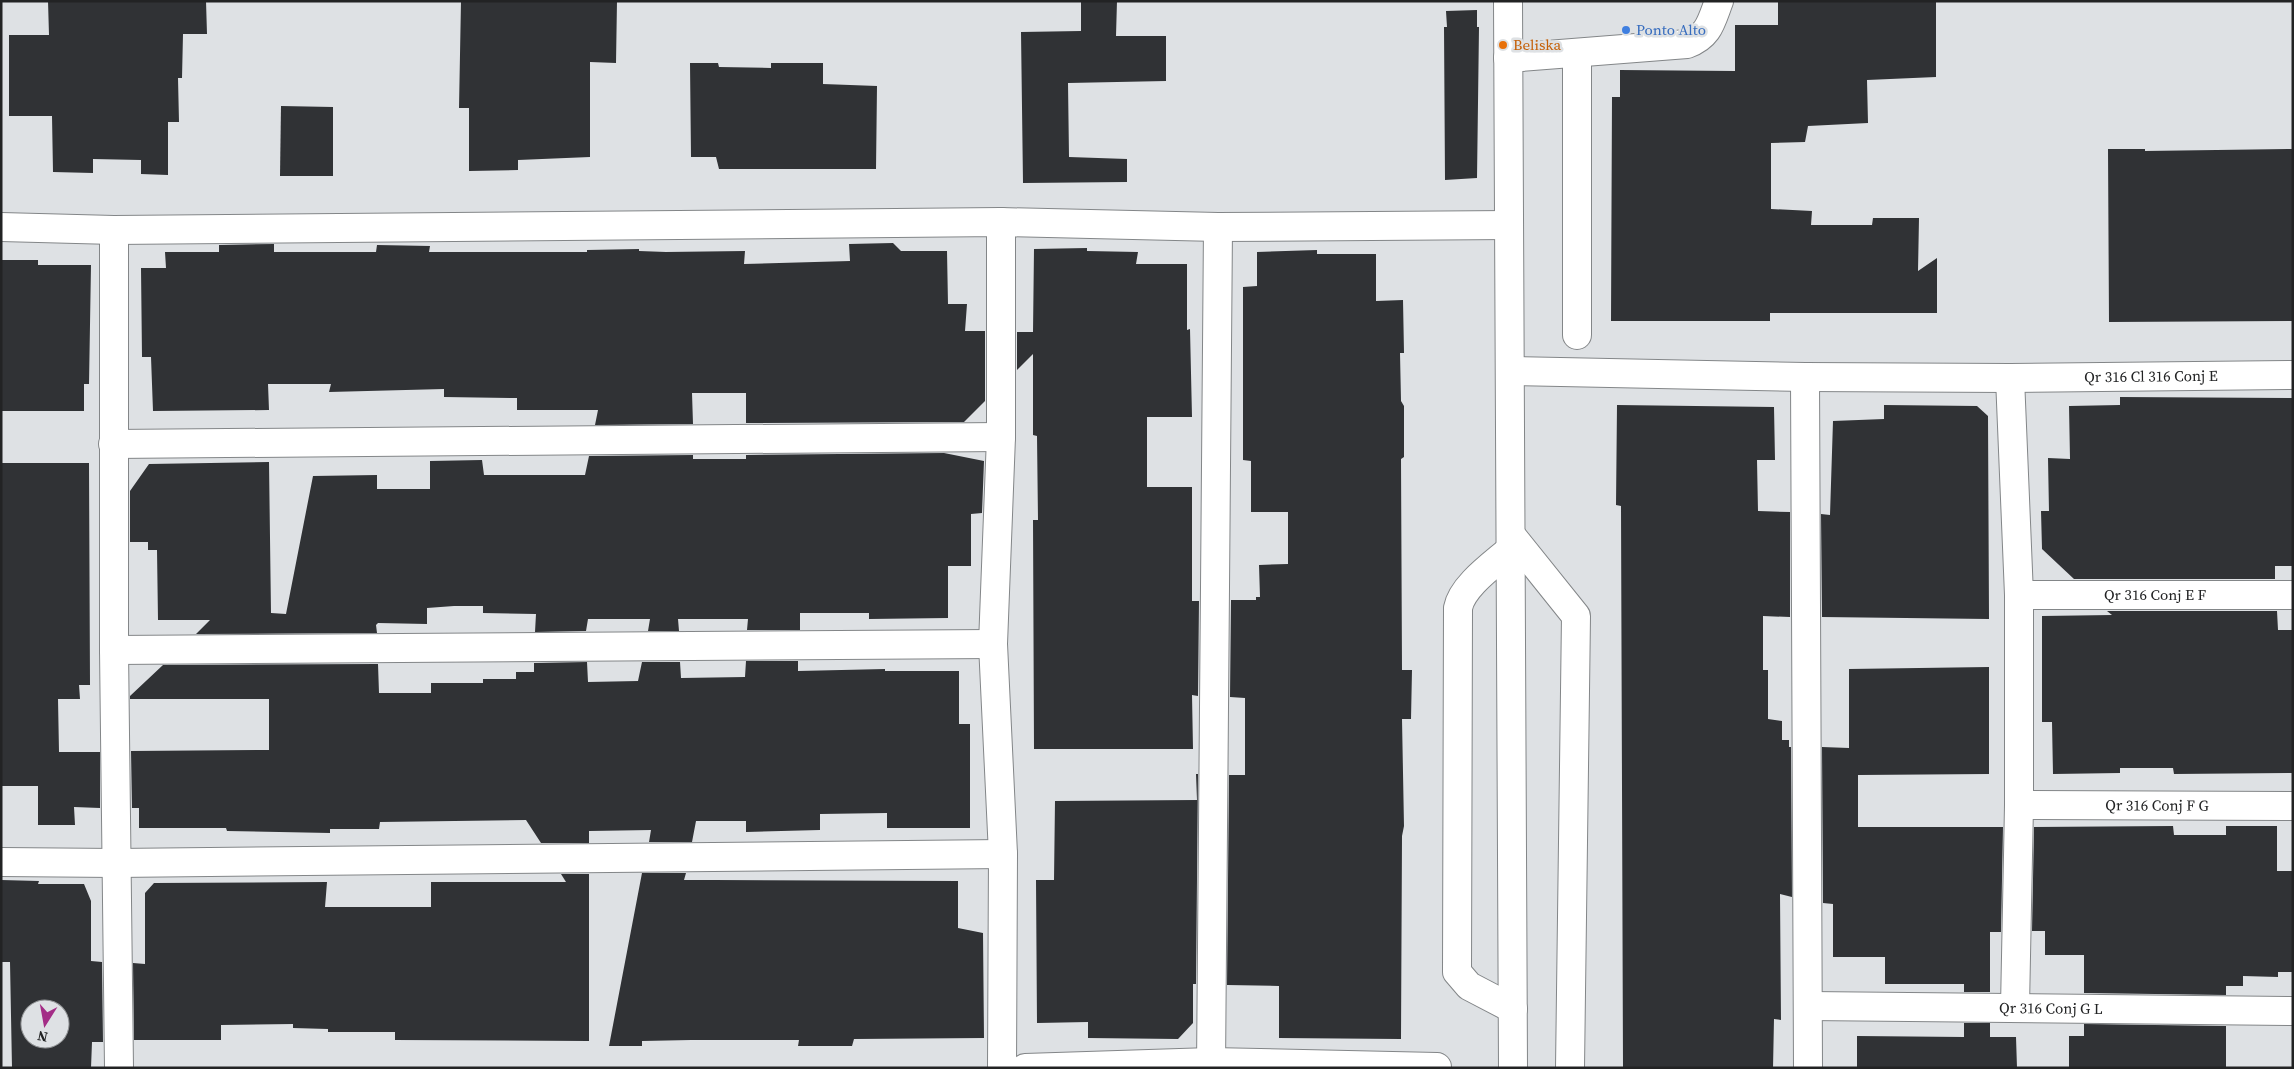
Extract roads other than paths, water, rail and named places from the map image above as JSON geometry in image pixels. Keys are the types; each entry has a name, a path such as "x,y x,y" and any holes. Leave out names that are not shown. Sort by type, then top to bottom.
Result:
{"street":[{"path":"1508,1 1513,1068"},
{"path":"1508,58 1686,44 1700,39 1709,27 1720,1"},
{"path":"1577,52 1577,335"},
{"path":"1,227 114,230 1001,222 1218,227 1509,224"},
{"path":"1001,222 1001,437 993,644 1003,854 1002,1068"},
{"path":"1211,1065 1218,227"},
{"path":"114,230 114,650 119,1068"},
{"name":"Qr 316 Cl 316 Conj E","path":"1511,371 1805,377 2010,378 2293,375"},
{"path":"1805,377 1808,1068"},
{"path":"2010,378 2019,595 2019,805 2015,1008"},
{"path":"113,444 1001,437"},
{"path":"1511,542 1467,589 1460,598 1458,608 1458,972 1469,986 1513,1008"},
{"path":"1511,542 1569,605 1576,616 1570,1068"},
{"name":"Qr 316 Conj E F","path":"2019,595 2293,596"},
{"path":"114,650 993,644"},
{"name":"Qr 316 Conj F G","path":"2019,805 2293,806"},
{"path":"1,862 1003,854"},
{"name":"Qr 316 Conj G L","path":"1809,1006 2293,1011"},
{"path":"1025,1068 1211,1065 1437,1066"}],"place":[{"name":"Ponto Alto","path":"1626,30"},
{"name":"Beliska","path":"1503,45"}]}
